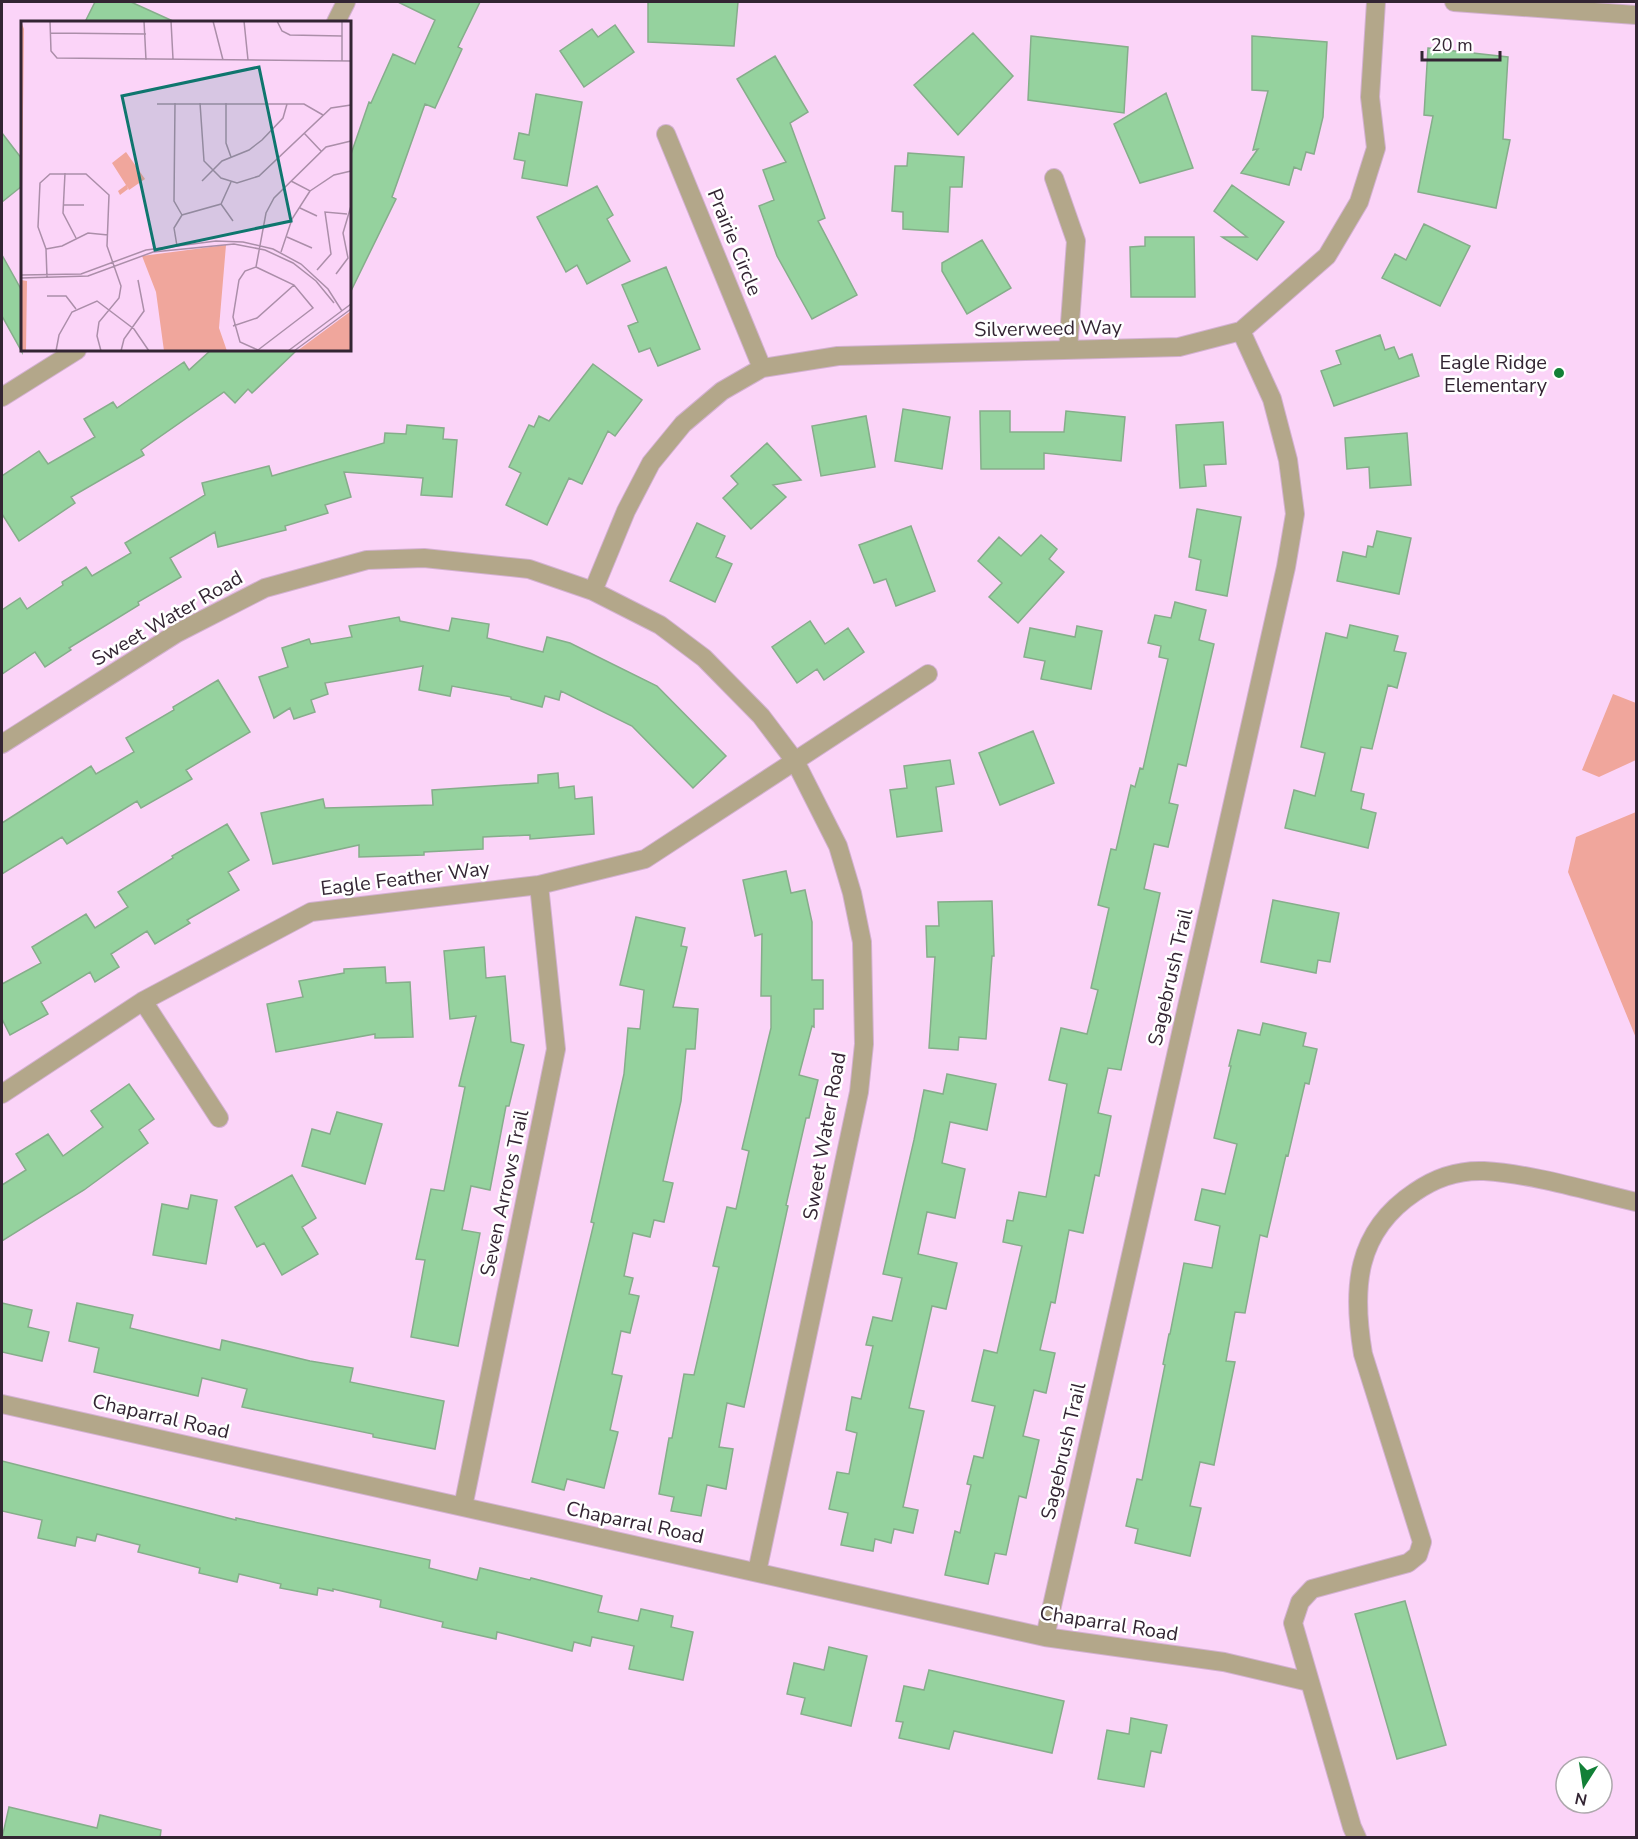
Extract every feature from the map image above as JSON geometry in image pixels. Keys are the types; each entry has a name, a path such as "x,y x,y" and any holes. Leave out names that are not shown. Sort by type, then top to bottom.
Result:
{"street":[{"path":"336,21 346,2"},
{"name":"Silverweed Way","path":"593,591 626,511 651,463 683,424 722,391 762,368 838,356 1179,347 1241,331 1327,256 1359,202 1376,148 1370,97 1376,2"},
{"path":"1454,2 1636,15"},
{"name":"Prairie Circle","path":"666,134 762,368"},
{"path":"1053,178 1076,241 1068,350"},
{"name":"Sagebrush Trail","path":"1045,1637 1286,567 1295,514 1288,460 1272,399 1241,331"},
{"path":"2,398 75,351"},
{"name":"Sweet Water Road","path":"2,744 177,633 255,593 265,588 368,560 423,558 529,569 593,591 660,625 704,658 761,716 795,761 838,846 852,893 862,942 864,1044 859,1092 757,1572"},
{"name":"Eagle Feather Way","path":"2,1094 143,1001 311,912 539,885 645,859 928,674"},
{"name":"Seven Arrows Trail","path":"463,1507 556,1049 539,885"},
{"path":"143,1001 219,1118"},
{"path":"1357,1838 1293,1623 1300,1602 1312,1589 1408,1563 1418,1555 1422,1542 1363,1354 1359,1330 1358,1286 1367,1246 1380,1223 1402,1200 1428,1183 1454,1174 1482,1171 1514,1175 1636,1202"},
{"name":"Chaparral Road","path":"2,1404 1045,1637 1224,1662 1309,1682"}],"shaded area":[{"path":"1613,694 1636,703 1636,760 1599,777 1582,770"},
{"path":"1636,812 1636,1038 1568,872 1576,837"}],"building":[{"path":"95,2 131,2 173,21 86,21"},
{"path":"398,2 480,2 458,47 462,49 435,108 425,104 392,197 396,199 351,291 351,154 369,102 371,103 393,54 415,64 435,20"},
{"path":"648,2 738,2 734,46 648,42"},
{"path":"615,25 634,52 584,87 560,51 592,29 598,37"},
{"path":"973,33 1013,76 958,135 914,85"},
{"path":"1031,36 1128,47 1124,113 1028,100"},
{"path":"1252,36 1327,42 1323,117 1314,154 1306,152 1301,170 1294,167 1289,185 1241,173 1258,149 1253,150 1268,91 1252,90"},
{"path":"1428,48 1508,57 1503,139 1510,140 1496,208 1418,192 1433,116 1424,115"},
{"path":"775,56 808,112 790,123 825,218 818,221 857,295 812,319 777,256 759,206 774,200 763,170 786,162 737,79"},
{"path":"1166,93 1193,168 1140,183 1114,124"},
{"path":"536,94 582,102 567,186 522,178 525,161 514,159 519,133 529,135"},
{"path":"2,133 21,158 21,187 2,202"},
{"path":"908,153 964,157 962,187 950,187 948,232 903,229 903,212 892,211 895,166 907,166"},
{"path":"1232,185 1284,222 1257,260 1222,237 1247,237 1214,211"},
{"path":"597,186 613,215 607,219 630,261 587,284 577,265 566,272 537,217"},
{"path":"1424,224 1470,246 1440,306 1382,278 1395,254 1406,260"},
{"path":"1145,237 1194,237 1195,297 1131,297 1130,247 1145,246"},
{"path":"982,240 1011,288 967,314 942,271 942,263"},
{"path":"2,255 21,289 21,350 2,316"},
{"path":"666,267 700,349 658,366 650,348 639,352 628,326 638,322 622,285"},
{"path":"1380,335 1385,350 1394,347 1399,359 1412,354 1419,376 1334,406 1321,371 1341,364 1336,351"},
{"path":"210,351 296,351 252,393 248,389 235,403 224,392 141,450 144,455 71,497 75,503 19,541 2,514 2,476 39,451 48,464 95,437 84,419 113,402 117,408 184,362 189,370"},
{"path":"593,364 642,400 615,436 608,431 582,484 569,478 547,525 506,505 521,473 509,467 529,425 534,427 539,416 549,421"},
{"path":"903,409 950,417 942,469 895,461"},
{"path":"980,411 1010,411 1010,432 1064,432 1066,411 1125,417 1121,461 1044,453 1044,469 981,469"},
{"path":"866,416 875,467 821,476 812,426"},
{"path":"1223,422 1226,464 1204,465 1206,486 1180,488 1176,425"},
{"path":"407,425 444,428 443,439 457,440 452,497 421,495 423,478 344,472 351,497 325,505 328,513 285,526 286,530 218,547 215,532 170,558 181,577 138,602 139,605 69,648 71,650 45,667 35,652 2,674 2,610 20,598 27,609 86,567 92,576 131,553 125,543 205,495 202,483 269,466 272,476 384,443 385,433 406,434"},
{"path":"1407,433 1411,485 1370,488 1369,467 1347,469 1345,438"},
{"path":"767,443 801,480 773,485 786,497 751,529 723,498 738,484 731,476"},
{"path":"1197,509 1241,517 1227,596 1196,590 1201,560 1189,557"},
{"path":"697,523 725,536 716,557 732,564 715,602 670,581"},
{"path":"911,526 935,591 896,606 886,579 874,583 859,545"},
{"path":"1377,531 1411,538 1399,594 1337,581 1343,552 1366,557 1368,546 1373,547"},
{"path":"1041,535 1057,549 1049,559 1064,572 1018,623 989,597 1002,583 978,561 999,537 1021,556"},
{"path":"1175,602 1206,610 1199,640 1214,644 1186,766 1178,764 1169,803 1178,805 1168,847 1154,844 1144,889 1160,893 1121,1070 1108,1068 1098,1113 1111,1116 1099,1176 1095,1175 1083,1233 1069,1230 1055,1303 1051,1302 1040,1350 1055,1353 1046,1393 1034,1390 1023,1436 1039,1440 1026,1498 1019,1496 1006,1555 995,1553 988,1584 945,1575 955,1531 960,1533 971,1485 967,1484 974,1456 983,1458 995,1406 972,1401 984,1350 997,1353 1022,1246 1003,1242 1007,1220 1013,1221 1019,1192 1046,1197 1067,1084 1049,1080 1061,1028 1087,1034 1098,990 1091,988 1109,908 1098,905 1111,849 1116,850 1131,785 1135,787 1140,768 1143,769 1168,659 1159,657 1161,646 1148,643 1155,615 1171,618"},
{"path":"399,617 400,621 449,631 452,618 489,624 487,638 543,652 547,637 570,643 657,686 726,756 693,788 632,726 561,691 559,700 545,696 542,707 511,699 511,697 452,686 450,696 419,690 423,666 325,683 328,694 311,700 315,712 294,719 290,708 274,718 259,677 288,667 282,648 309,639 311,644 352,637 349,626"},
{"path":"810,621 825,644 848,628 864,652 824,680 817,669 797,683 772,647"},
{"path":"1350,625 1398,636 1394,651 1406,653 1397,688 1388,685 1372,749 1361,747 1351,791 1364,794 1361,809 1376,813 1368,848 1285,828 1294,790 1315,796 1325,753 1301,747 1326,633 1347,638"},
{"path":"1077,626 1102,631 1091,689 1041,679 1045,661 1024,657 1030,628 1075,637"},
{"path":"218,680 250,732 186,770 192,779 141,808 137,801 67,844 62,837 2,874 2,823 91,766 96,774 134,752 126,738 174,710 173,707"},
{"path":"1033,731 1054,783 1000,805 979,753"},
{"path":"950,760 954,784 936,787 942,831 897,837 890,790 907,788 904,766"},
{"path":"558,773 559,788 574,786 575,799 592,797 594,834 530,839 530,835 483,837 483,849 424,852 424,855 359,857 359,845 273,864 261,813 323,799 325,808 433,805 432,790 538,783 538,775"},
{"path":"227,824 249,860 228,872 239,890 187,920 190,923 155,944 147,931 111,954 119,967 95,982 90,972 41,1002 48,1014 10,1035 2,1019 2,984 41,963 32,947 86,914 95,928 128,907 118,892 173,858 172,856"},
{"path":"786,871 791,893 805,890 812,922 812,980 823,980 823,1009 814,1009 814,1027 812,1026 799,1075 818,1080 809,1118 806,1118 786,1205 788,1206 744,1407 727,1403 719,1447 733,1449 726,1489 707,1485 701,1516 671,1511 674,1497 659,1494 684,1374 694,1375 719,1267 713,1266 727,1207 736,1209 749,1151 742,1149 771,1028 771,996 761,996 762,934 755,936 743,880"},
{"path":"1273,900 1339,913 1330,962 1318,960 1316,973 1261,962"},
{"path":"992,901 994,956 992,956 986,1039 959,1037 958,1050 929,1048 935,957 927,957 926,926 939,926 938,902"},
{"path":"636,917 685,928 681,946 687,947 673,1007 698,1009 695,1049 686,1049 681,1101 663,1181 673,1183 664,1222 654,1220 650,1237 633,1233 624,1276 633,1278 629,1294 639,1296 630,1333 621,1331 612,1374 622,1376 610,1430 618,1432 604,1488 567,1479 564,1490 532,1482 594,1223 591,1222 624,1074 628,1028 640,1029 644,990 620,985"},
{"path":"484,947 486,978 505,976 511,1042 524,1045 509,1106 506,1106 490,1190 471,1186 462,1230 480,1233 458,1346 411,1337 425,1260 416,1259 431,1189 444,1191 465,1087 459,1086 476,1016 450,1019 444,951"},
{"path":"385,967 386,983 410,982 413,1037 375,1038 375,1034 276,1052 267,1004 303,997 299,981 344,973 344,969"},
{"path":"1263,1023 1306,1033 1303,1046 1317,1049 1309,1084 1305,1083 1267,1237 1260,1235 1245,1313 1235,1312 1226,1361 1235,1362 1214,1465 1200,1462 1190,1506 1201,1508 1190,1556 1135,1543 1138,1529 1126,1526 1137,1479 1142,1480 1184,1263 1212,1268 1220,1226 1195,1220 1202,1189 1225,1194 1237,1144 1214,1138 1238,1030 1260,1035"},
{"path":"947,1074 996,1084 987,1130 950,1122 942,1163 965,1169 955,1218 927,1212 918,1254 957,1263 946,1309 932,1306 909,1408 924,1411 903,1507 918,1510 913,1533 894,1529 891,1543 875,1539 873,1551 841,1545 848,1513 829,1509 837,1472 849,1474 857,1433 846,1430 852,1397 861,1399 873,1346 866,1345 873,1317 892,1321 902,1278 883,1274 924,1090 943,1094"},
{"path":"129,1084 154,1119 139,1130 148,1143 84,1190 2,1241 2,1185 26,1170 16,1154 48,1134 63,1156 103,1127 91,1111"},
{"path":"337,1112 382,1124 365,1184 302,1166 312,1129 330,1134"},
{"path":"292,1175 316,1218 302,1227 318,1254 282,1275 264,1243 257,1247 235,1207"},
{"path":"191,1195 217,1200 206,1264 153,1255 162,1204 188,1209"},
{"path":"2,1303 32,1310 28,1327 49,1332 42,1361 2,1352"},
{"path":"77,1303 133,1315 130,1328 220,1350 222,1340 310,1361 353,1368 350,1382 444,1401 435,1449 242,1407 247,1389 202,1378 198,1396 94,1372 99,1348 69,1341"},
{"path":"2,1461 236,1520 236,1518 430,1560 429,1568 477,1580 480,1568 530,1580 531,1578 602,1596 598,1612 638,1621 641,1609 673,1616 671,1627 693,1632 683,1680 629,1669 634,1646 592,1637 590,1646 574,1642 572,1651 497,1632 496,1639 442,1627 443,1622 380,1607 381,1600 333,1589 333,1591 318,1588 317,1595 280,1588 281,1584 239,1574 237,1582 199,1573 200,1568 138,1552 140,1545 97,1534 95,1541 77,1537 75,1546 38,1538 42,1520 2,1511"},
{"path":"1405,1601 1446,1745 1397,1759 1355,1614"},
{"path":"829,1647 867,1656 851,1726 801,1714 805,1698 787,1694 794,1663 824,1670"},
{"path":"929,1670 1064,1701 1052,1753 954,1731 949,1749 899,1738 903,1722 896,1721 904,1686 924,1690"},
{"path":"1131,1718 1167,1725 1161,1753 1151,1751 1144,1787 1098,1779 1107,1730 1129,1734"},
{"path":"9,1807 97,1828 100,1815 161,1830 160,1838 2,1838"}],"place":[{"name":"Eagle Ridge Elementary","path":"1559,373"}]}
